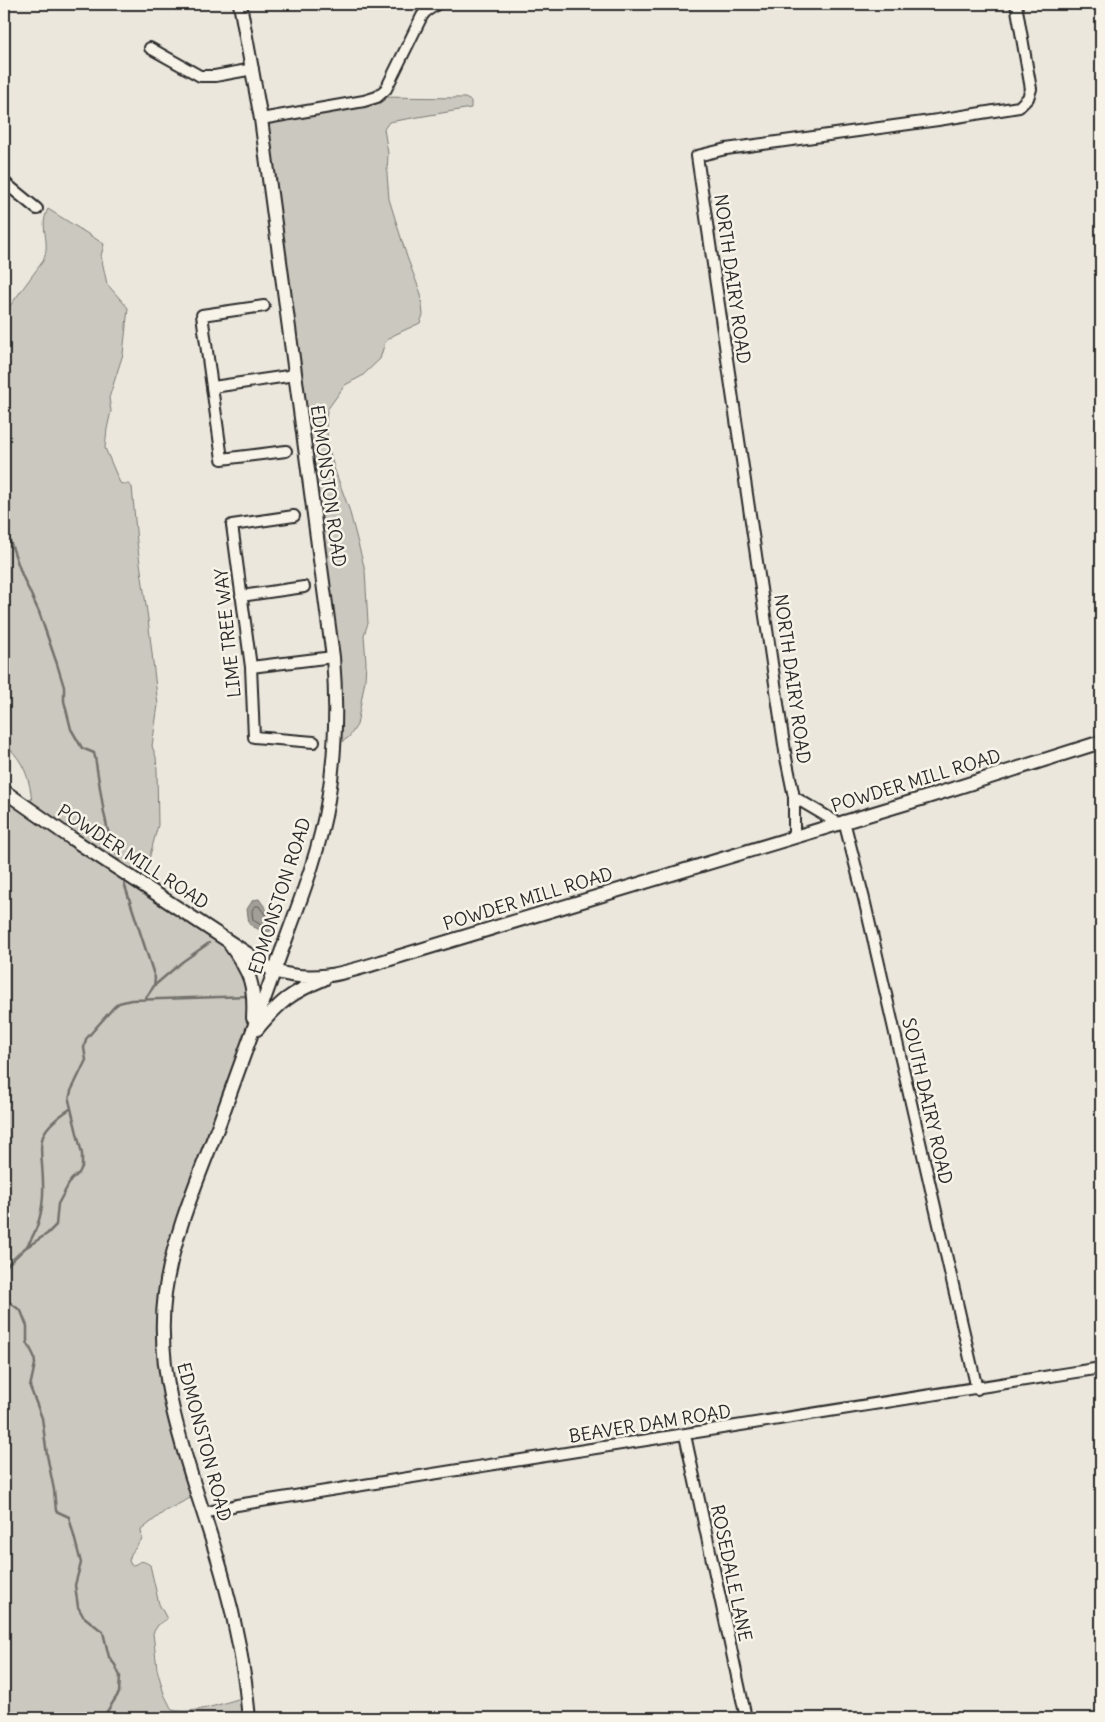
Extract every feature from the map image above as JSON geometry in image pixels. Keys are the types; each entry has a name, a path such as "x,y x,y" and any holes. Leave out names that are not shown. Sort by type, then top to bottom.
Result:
{"main road":[{"name":"EDMONSTON ROAD","path":"240,4 261,119 333,657 336,704 335,743 328,803 315,858 181,1227 172,1261 164,1305 163,1350 171,1398 235,1624 244,1668 249,1718"},
{"name":"POWDER MILL ROAD","path":"4,791 71,838 274,971 315,978 337,974 794,837 1101,742"},
{"path":"229,942 249,975 252,987 254,996 252,1035"},
{"path":"252,1035 280,1002 294,992 337,974"}],"street":[{"path":"261,119 364,101 381,95 386,89 422,16 437,4"},
{"name":"NORTH DAIRY ROAD","path":"794,837 794,797 786,758 697,156 726,149 1019,107 1028,98 1031,89 1016,4"},
{"path":"150,48 200,76 214,76 253,69"},
{"path":"4,182 37,208"},
{"path":"264,306 202,315 222,460 286,451"},
{"path":"213,386 295,376"},
{"name":"LIME TREE WAY","path":"294,516 232,525 251,668 254,737 314,742"},
{"path":"241,596 304,586"},
{"path":"251,668 333,657"},
{"path":"794,797 841,822"},
{"name":"SOUTH DAIRY ROAD","path":"841,822 864,899 977,1389"},
{"name":"BEAVER DAM ROAD","path":"204,1513 237,1505 1101,1368"},
{"name":"ROSEDALE LANE","path":"685,1435 746,1718"}],"shaded area":[{"path":"377,97 465,98 471,101 471,108 389,122 384,129 388,153 389,199 421,294 423,315 420,323 394,335 385,342 380,359 362,376 345,385 327,410 326,424 329,449 349,509 365,570 368,623 364,635 365,680 357,725 349,737 335,747 336,704 261,119"},
{"path":"48,209 104,244 101,256 107,284 128,308 123,354 109,398 111,411 105,448 120,483 128,484 132,487 137,542 158,705 152,746 156,757 157,770 158,825 149,859 139,882 229,942 249,975 252,1035 181,1227 162,1336 198,1494 165,1511 141,1530 142,1539 131,1554 129,1561 131,1565 141,1561 150,1565 159,1604 167,1619 158,1625 153,1633 157,1669 164,1694 172,1710 190,1711 246,1697 249,1718 4,1718 4,791 32,810 32,800 29,782 22,765 4,744 4,314 43,261 46,247 44,222"}],"water":[{"path":"259,899 272,917 279,918 271,931 263,931 249,924 247,909 253,900"}],"waterway":[{"path":"4,524 22,575 39,612 57,664 64,687 64,701 71,729 82,748 94,753 108,831 119,858"},
{"path":"124,883 155,978 154,986 145,999"},
{"path":"155,985 182,962 209,943"},
{"path":"4,1268 25,1248 47,1234 56,1225 58,1204 71,1180 79,1173 82,1167 82,1154 69,1100 71,1091 86,1060 84,1048 86,1039 114,1007 119,1003 131,1000 249,996"},
{"path":"27,1246 35,1232 42,1208 41,1148 44,1133 50,1125 70,1109"},
{"path":"4,1298 21,1311 27,1326 27,1342 34,1356 35,1364 30,1387 42,1418 56,1511 69,1517 81,1563 75,1585 78,1607 83,1616 103,1632 109,1657 120,1676 119,1693 106,1713 105,1718"}]}
